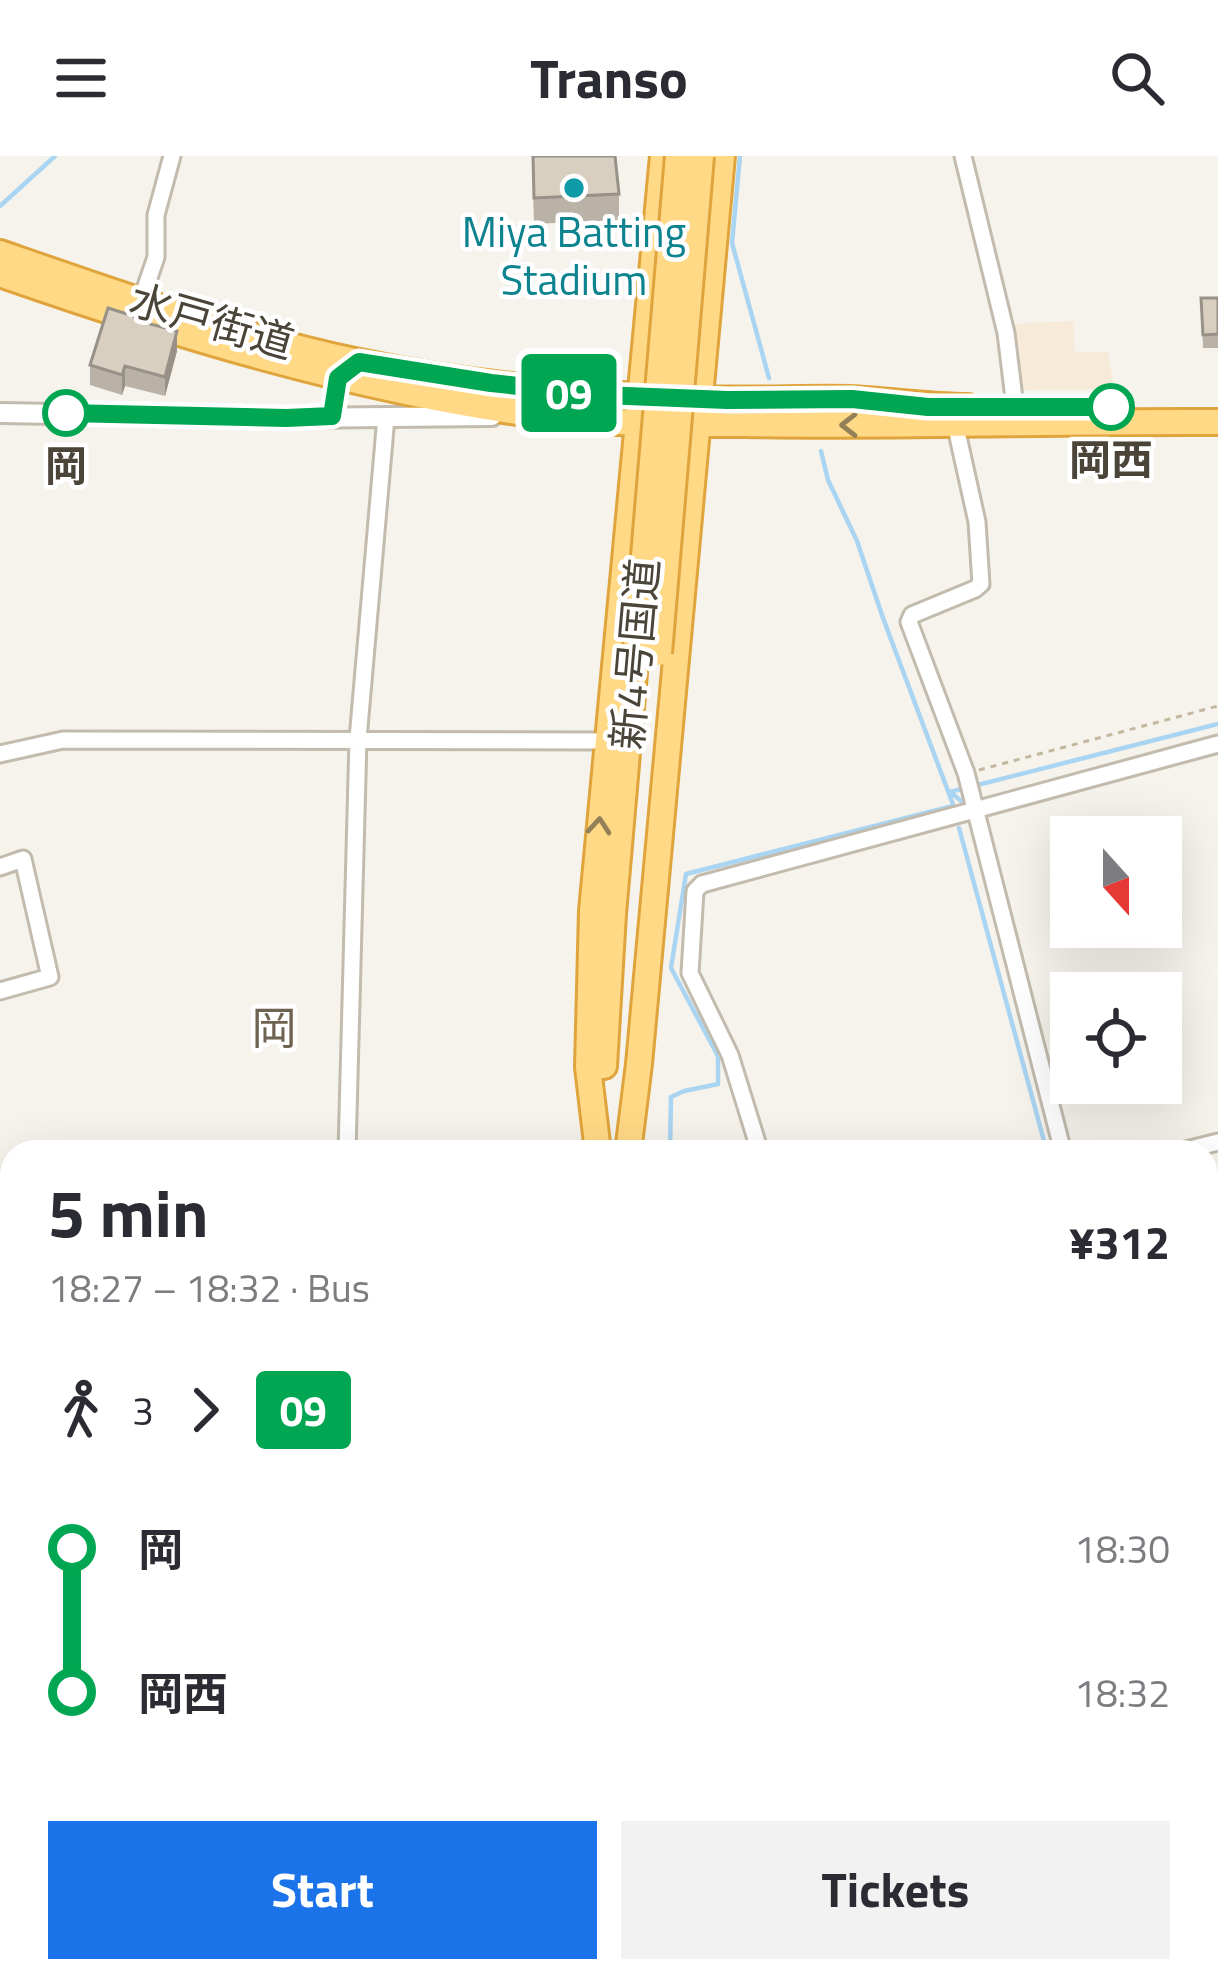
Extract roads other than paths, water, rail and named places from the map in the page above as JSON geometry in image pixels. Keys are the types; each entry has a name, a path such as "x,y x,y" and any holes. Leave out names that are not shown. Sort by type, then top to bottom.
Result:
{"highway":[{"path":"597,1140 588,1067 592,911 663,156"},
{"name":"新4号国道","path":"628,1140 626,1067 678,156"},
{"name":"新4号国道","path":"599,1140 613,914 648,652 701,156"},
{"path":"630,1140 722,156"},
{"name":"水戸街道","path":"0,254 138,312 359,362 563,392 640,396 698,411 818,426 1218,408"},
{"name":"水戸街道","path":"0,274 138,312 338,378 545,416 638,422 698,411 852,399 1016,415 1218,422"}],"street":[{"path":"138,312 156,257 156,215 172,156"},
{"path":"963,156 1006,333 1016,415"},
{"path":"332,416 338,378 359,362"},
{"path":"0,413 545,416"},
{"path":"347,1140 358,740 386,417"},
{"path":"955,423 977,522 981,584 912,615 909,622 966,773 1060,1140"},
{"path":"0,754 63,740 606,741"},
{"path":"756,1140 730,1055 690,973 695,891 702,884 1218,744"},
{"path":"0,866 23,859 50,977 0,991"}],"waterway":[{"path":"0,206 55,156"},
{"path":"740,156 732,243 769,378"},
{"path":"821,451 954,807"},
{"path":"950,792 1218,724"},
{"path":"950,792 970,808"},
{"path":"670,1140 671,1097 718,1084 718,1056 671,968 686,874 953,806"},
{"path":"959,828 1044,1140"}],"place":[{"name":"Miya Batting Stadium","path":"574,188"},
{"name":"岡西","path":"1111,407"},
{"name":"岡","path":"66,413"}],"district":[{"name":"岡","path":"274,1028"}]}
